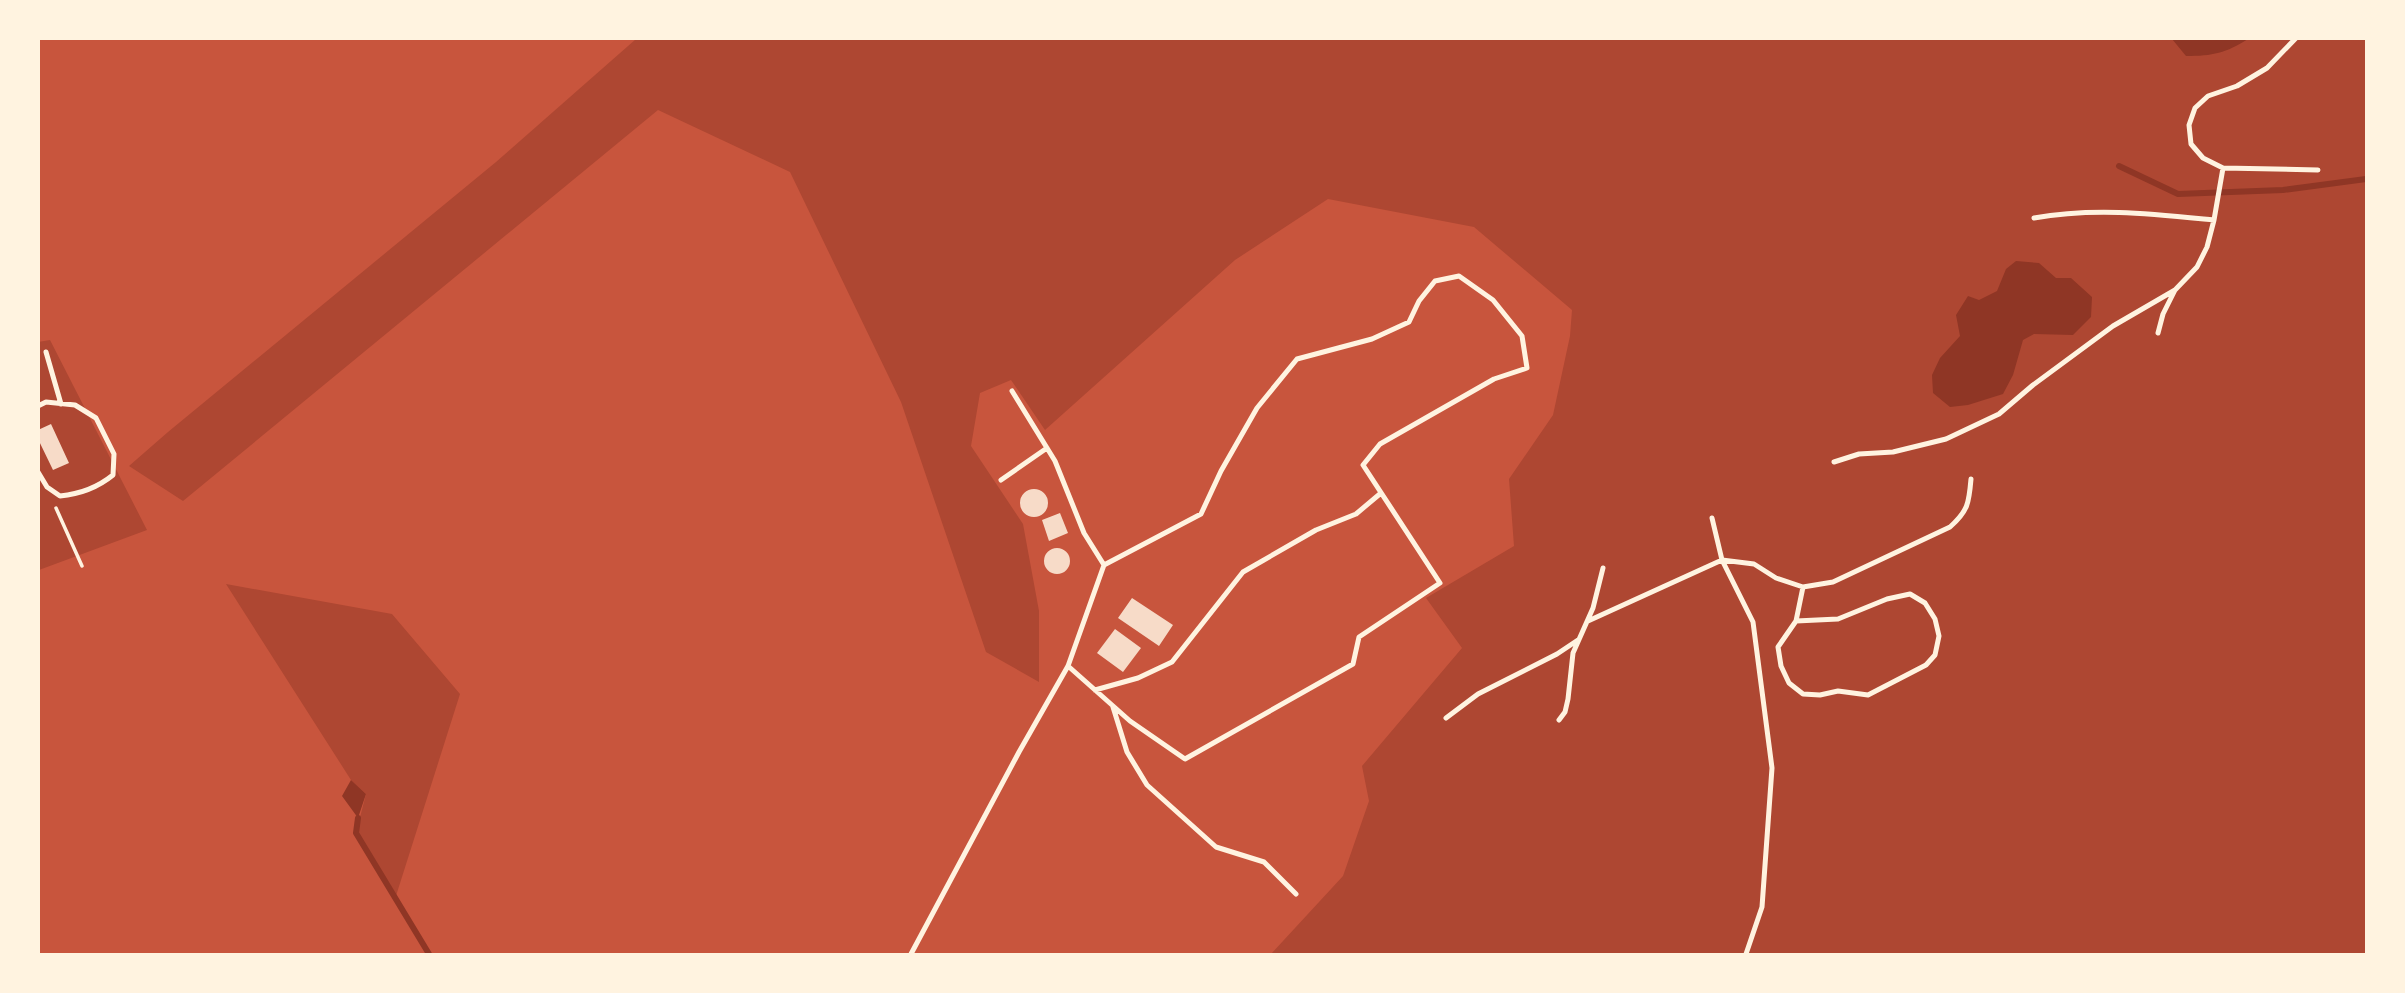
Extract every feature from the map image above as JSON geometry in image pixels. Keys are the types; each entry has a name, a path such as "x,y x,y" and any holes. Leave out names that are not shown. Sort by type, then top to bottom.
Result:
{"lane":[{"path":"2296,38 2266,68 2237,86 2208,96 2195,108 2189,125 2191,144 2203,158 2223,168 2318,170"},
{"path":"1834,462 1859,454 1893,452 1946,439 1999,414 2033,385 2113,326 2175,290 2197,267 2207,247 2223,168"},
{"path":"2034,218 2065,212 2128,211 2214,220"},
{"path":"911,954 1068,666 1104,565 1201,514 1221,471 1257,408 1297,359 1372,339 1409,322 1419,301 1435,281 1459,276 1493,299 1522,336 1527,368 1494,379 1380,444 1363,465 1440,583 1359,637 1353,664 1185,759 1129,721 1068,666"},
{"path":"2158,333 2163,314 2175,290"},
{"path":"46,352 61,404"},
{"path":"1012,391 1055,461 1084,533 1104,565"},
{"path":"38,406 46,402 75,405 96,418 114,454 113,475 97,487 72,495 60,496 47,486 38,472"},
{"path":"1002,480 1047,448"},
{"path":"1588,621 1722,560 1754,564 1776,578 1803,587 1833,582 1950,527 1964,514 1970,499 1971,479"},
{"path":"1095,690 1138,678 1172,662 1243,572 1316,530 1356,514 1381,493"},
{"path":"1712,518 1722,560 1753,622 1772,768 1762,907 1746,954"},
{"path":"1559,720 1565,712 1573,653 1588,621 1603,568"},
{"path":"1796,621 1838,619 1887,598 1910,594 1925,603 1935,619 1939,636 1935,655 1926,665 1868,695 1838,691 1821,695 1803,694 1789,683 1781,666 1778,648 1796,621 1803,587"},
{"path":"1446,718 1478,694 1557,654 1578,640"},
{"path":"1113,706 1127,752 1147,785 1216,847 1264,862 1296,894"}],"path":[{"path":"47,486 82,566"}],"shaded area":[{"path":"636,39 2366,39 2366,954 1271,954 1343,876 1369,801 1362,766 1462,648 1426,598 1514,546 1509,479 1553,415 1570,336 1572,310 1474,227 1328,199 1235,260 1045,430 1011,380 980,393 971,446 1023,524 1039,611 1039,682 986,652 901,402 790,172 658,110 183,501 129,466 496,162"},
{"path":"2172,39 2248,39 2219,53 2186,56"},
{"path":"2016,261 2039,263 2056,278 2071,278 2092,297 2091,317 2073,335 2034,334 2023,340 2013,375 2003,394 1968,405 1950,407 1933,393 1932,375 1940,358 1960,336 1956,315 1968,296 1979,300 1997,291 2006,269"},
{"path":"50,340 147,530 39,570 38,342"},
{"path":"226,584 392,614 460,694 395,899 356,833 366,794 351,780"},
{"path":"351,780 366,794 358,818 342,796"}],"building":[{"path":"51,424 69,463 53,470 38,439 38,430"},
{"path":"1034,489 1044,493 1048,503 1044,513 1034,517 1024,513 1020,503 1024,493"},
{"path":"1060,513 1068,533 1049,541 1042,520"},
{"path":"1057,548 1067,551 1070,561 1067,571 1057,574 1047,571 1044,561 1047,551"},
{"path":"1132,598 1173,625 1159,646 1118,618"},
{"path":"1115,629 1141,648 1123,672 1097,653"}],"waterway":[{"path":"2119,166 2178,194 2283,190 2366,179"},
{"path":"358,818 356,833 429,954"}]}
